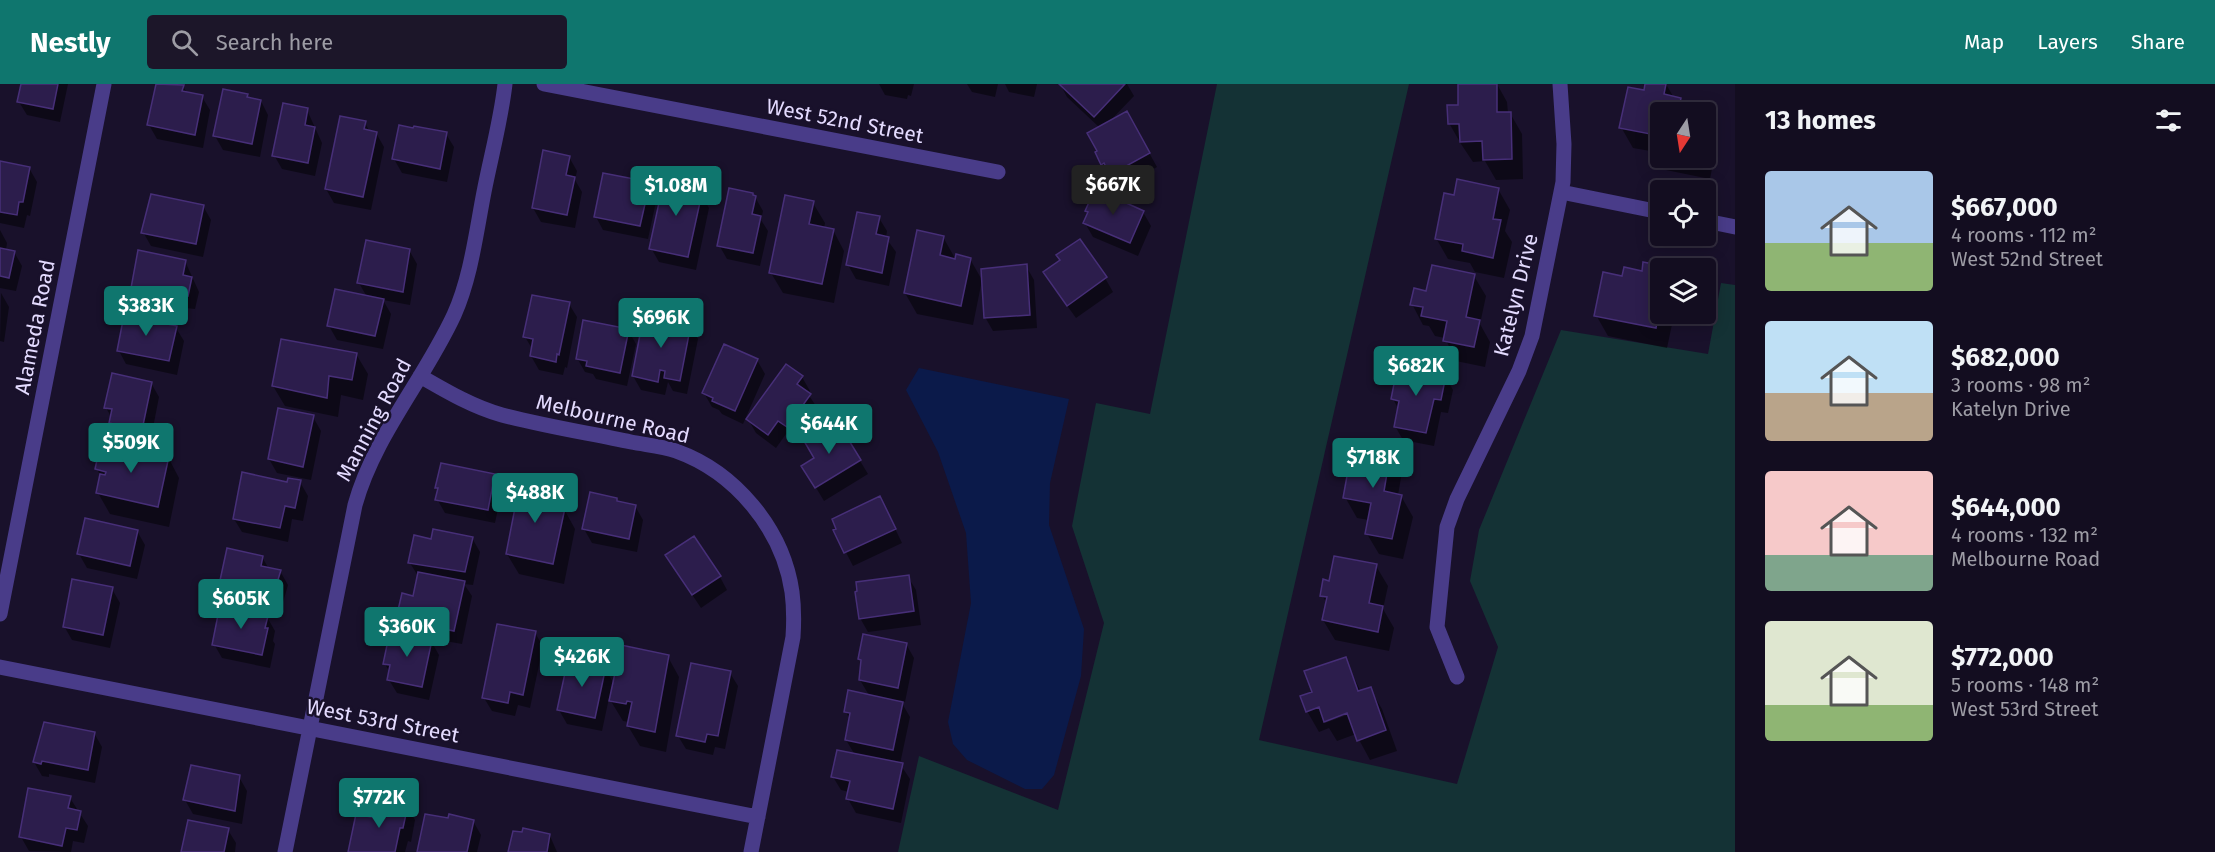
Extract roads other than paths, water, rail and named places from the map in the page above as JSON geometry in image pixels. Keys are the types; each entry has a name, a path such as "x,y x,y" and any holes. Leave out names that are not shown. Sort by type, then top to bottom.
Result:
{"street":[{"name":"Alameda Road","path":"0,614 104,84"},
{"name":"Manning Road","path":"285,852 357,496 375,454 454,315 466,279 505,84"},
{"name":"West 52nd Street","path":"544,84 998,172"},
{"name":"Katelyn Drive","path":"1457,677 1437,627 1448,527 1457,499 1525,358 1535,326 1565,163 1560,84"},
{"path":"1561,192 1650,210"},
{"path":"1716,223 1735,226"},
{"name":"Melbourne Road","path":"420,376 464,400 500,414 676,451 721,476 752,505 777,544 786,569 794,611 793,643 751,852"},
{"name":"West 53rd Street","path":"0,667 758,818"}],"water":[{"path":"919,368 1069,399 1050,483 1049,525 1084,629 1081,676 1054,775 1042,789 1025,789 967,760 953,744 948,722 971,603 966,533 938,452 906,390"}]}
